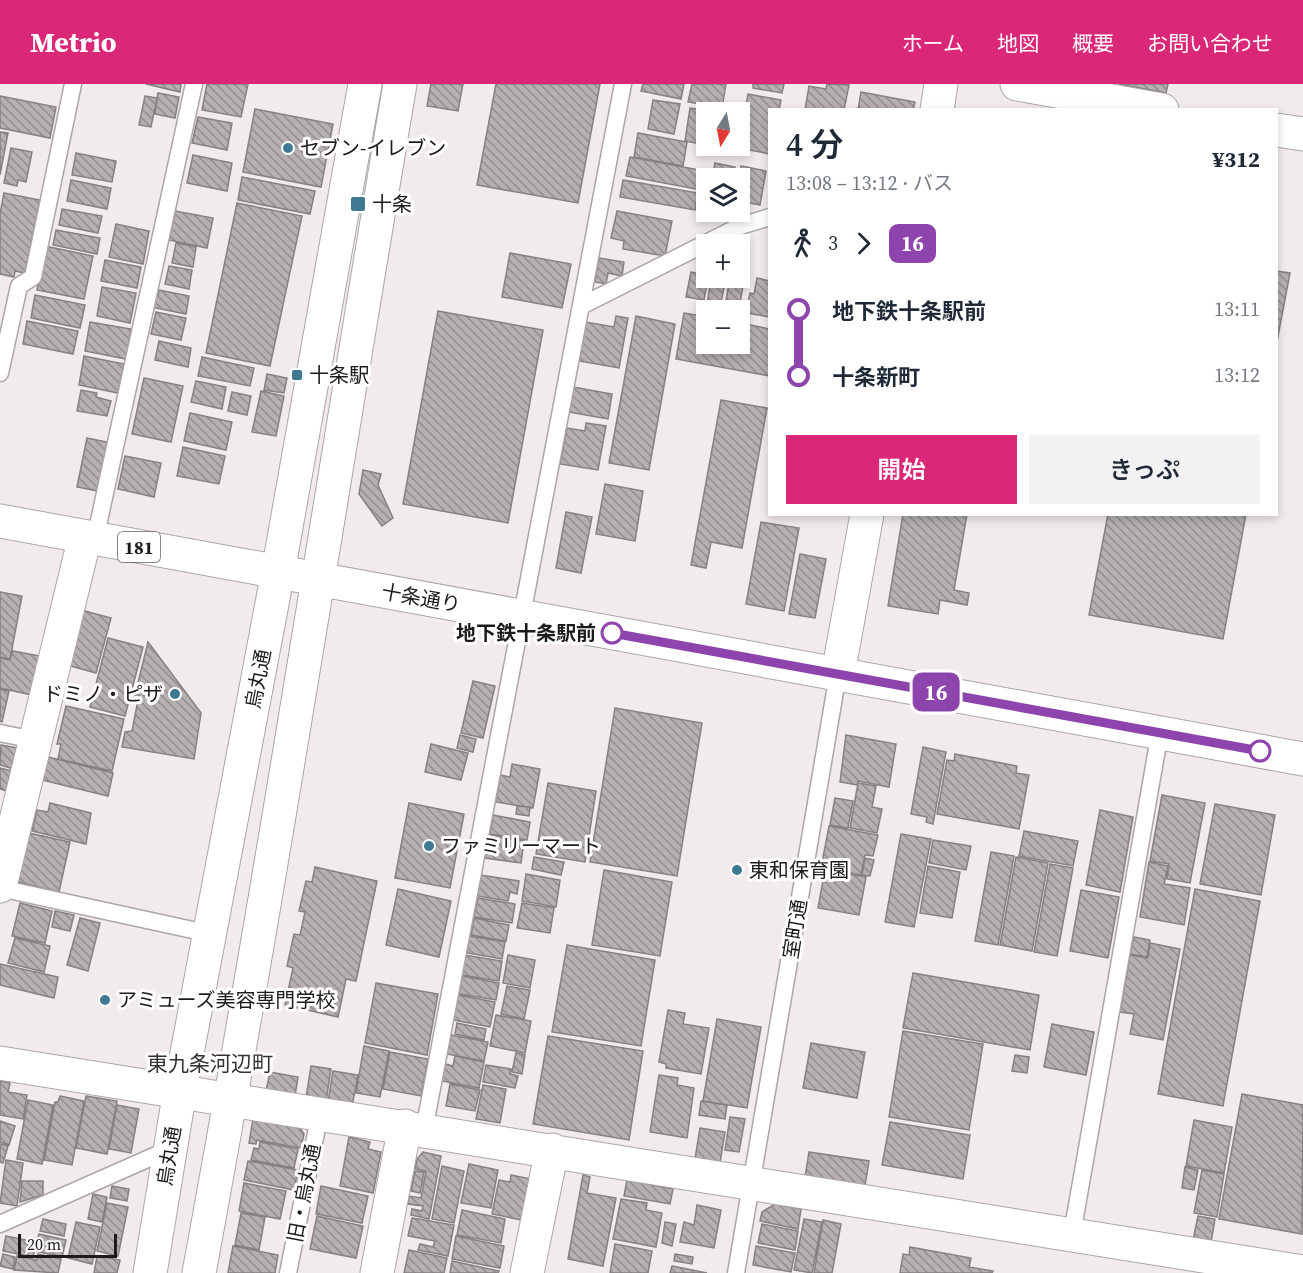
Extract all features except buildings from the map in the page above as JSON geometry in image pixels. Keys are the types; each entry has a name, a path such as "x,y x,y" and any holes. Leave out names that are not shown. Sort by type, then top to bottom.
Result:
{"street":[{"name":"烏丸通","path":"150,1273 180,1090 278,572 365,84"},
{"path":"199,1273 288,771 316,579 400,84"},
{"path":"937,108 941,84"},
{"path":"1017,84 1100,104 1141,108"},
{"path":"1278,130 1303,134"},
{"name":"室町通","path":"838,674 867,516"},
{"name":"十条通り","path":"0,521 1303,759"},
{"path":"0,887 35,740 90,538"},
{"path":"0,1063 231,1098 1303,1272"},
{"path":"377,1273 415,1128"},
{"path":"527,1273 552,1150"}],"lane":[{"path":"90,538 194,84"},
{"path":"415,1128 522,616 623,84"},
{"path":"0,373 19,286 33,277 69,85"},
{"path":"581,306 740,226 768,218"},
{"name":"室町通","path":"736,1273 838,674"},
{"path":"1072,1234 1160,732"},
{"path":"0,733 35,740"},
{"path":"0,887 211,934"},
{"name":"旧・烏丸通","path":"288,1273 320,1113"},
{"path":"0,1224 170,1149"}],"bus line":[{"name":"16","path":"612,633 1260,751"}],"place":[{"name":"セブン-イレブン","path":"288,148"},
{"name":"十条","path":"358,204"},
{"name":"十条駅","path":"297,375"},
{"name":"地下鉄十条駅前","path":"612,633"},
{"name":"ドミノ・ピザ","path":"175,694"},
{"name":"ファミリーマート","path":"429,846"},
{"name":"東和保育園","path":"737,870"},
{"name":"アミューズ美容専門学校","path":"105,1000"}],"district":[{"name":"東九条河辺町","path":"210,1063"}]}
